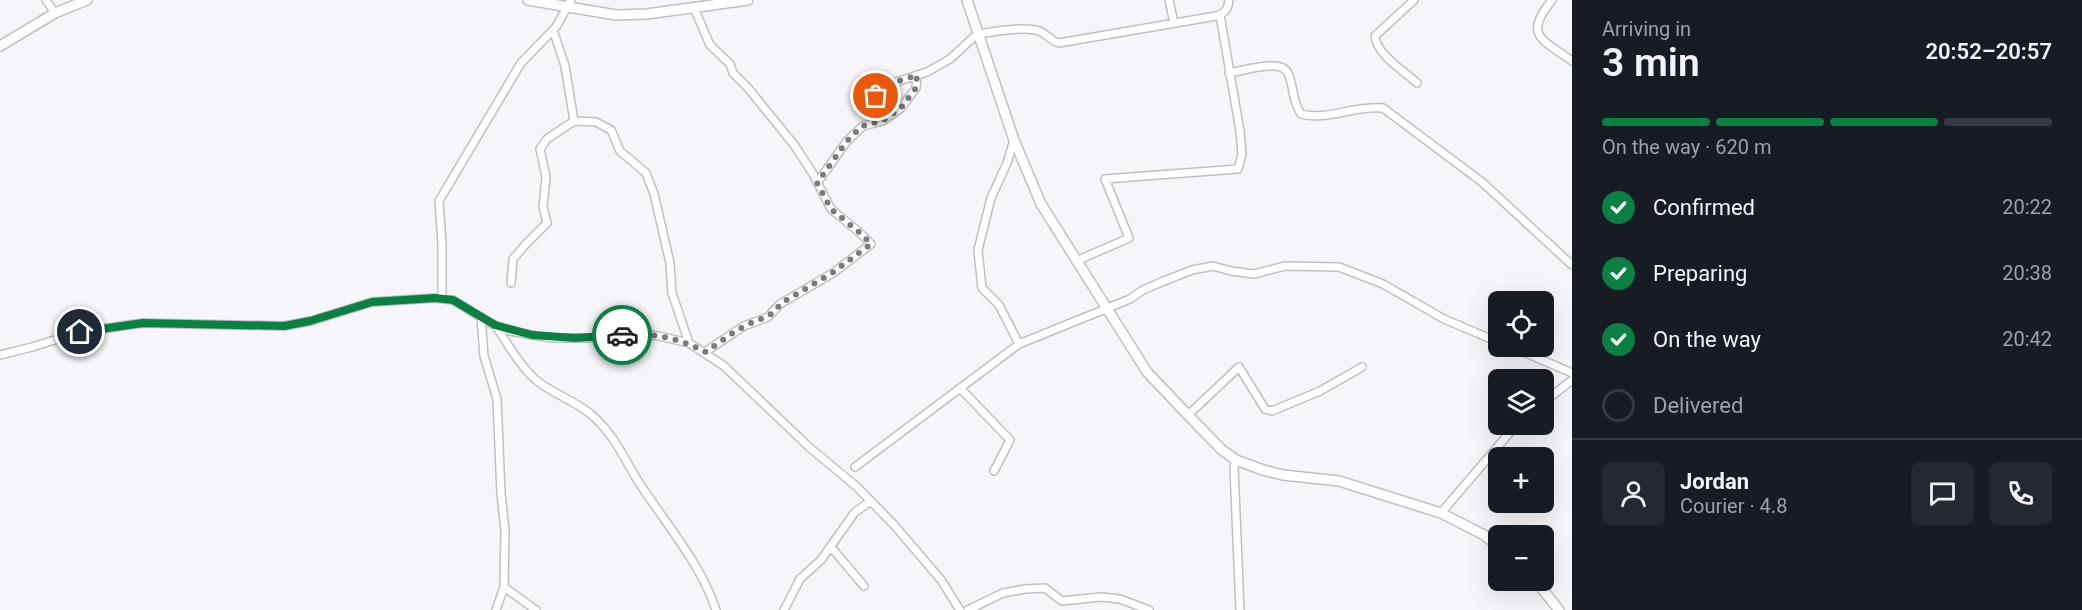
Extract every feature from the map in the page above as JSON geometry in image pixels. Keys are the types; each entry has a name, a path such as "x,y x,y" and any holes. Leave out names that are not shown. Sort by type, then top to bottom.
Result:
{"street":[{"path":"46,0 56,13"},
{"path":"0,46 56,13 87,0"},
{"path":"528,0 569,4 616,15 647,14 748,0"},
{"path":"967,0 1014,140 1041,204 1147,372 1188,415 1222,450 1236,460 1283,475 1339,481 1441,513 1488,539"},
{"path":"1169,0 1174,23"},
{"path":"876,96 899,81 950,59 977,34 1037,30 1047,35 1053,42 1059,43 1220,15 1228,9 1229,0"},
{"path":"1414,0 1375,36 1380,51 1417,83"},
{"path":"1552,0 1537,21 1536,28 1541,38 1572,61"},
{"path":"441,299 442,244 439,201 521,63 553,30 569,4"},
{"path":"694,8 710,45 730,64 733,73 795,146 831,209 871,244 832,273 780,304 777,310 768,317 744,326 705,352"},
{"path":"1076,261 1129,238 1105,179 1238,170 1242,154 1240,131 1220,15"},
{"path":"553,30 564,66 574,121"},
{"path":"1229,74 1274,65 1281,67 1288,72 1295,104 1301,114 1311,117 1370,106 1383,108 1482,182 1572,265"},
{"path":"817,183 847,141 862,126 882,121 901,108 916,88 917,75"},
{"path":"511,282 513,259 548,223 543,207 546,177 540,149 547,139 574,121 596,122 611,130 620,151 646,173 654,194 670,262 672,293 688,343"},
{"path":"1014,140 1007,163 991,198 978,250 982,288 999,305 1019,344"},
{"path":"855,467 1019,344 1130,299 1143,290 1192,270 1213,266 1254,274 1285,266 1339,267 1383,284 1444,318 1488,338"},
{"path":"0,355 32,348 80,332 143,323 284,326 310,321 372,302 441,299 453,300 495,325 510,331 552,338 597,338 638,334 688,343 724,366 809,447 857,487 895,525 940,580 960,610"},
{"path":"481,317 484,356 497,399 505,530 504,587 496,610"},
{"path":"495,325 524,368 537,381 592,415 613,437 687,553 709,592 716,610"},
{"path":"1535,357 1572,373"},
{"path":"1188,415 1239,367 1265,409 1272,411 1320,391 1362,367"},
{"path":"1554,394 1572,380"},
{"path":"960,388 1010,440 994,471"},
{"path":"1441,513 1508,435"},
{"path":"1236,460 1234,484 1240,610"},
{"path":"784,610 800,579 821,560 855,512 871,501"},
{"path":"831,546 864,586"},
{"path":"504,587 536,610"},
{"path":"968,610 1003,593 1045,588 1062,601 1101,597 1120,599 1149,610"},
{"path":"1543,591 1559,610"}],"way so far":[{"path":"622,335 659,336 688,343 705,352 744,326 768,317 777,310 780,304 832,273 871,244 831,209 817,183 837,153 862,126 882,121 901,108 916,88 917,75 899,81 876,96"}],"route":[{"path":"80,332 143,323 284,326 310,321 372,302 435,298 453,300 495,325 510,331 552,338 597,338 622,335"}]}
